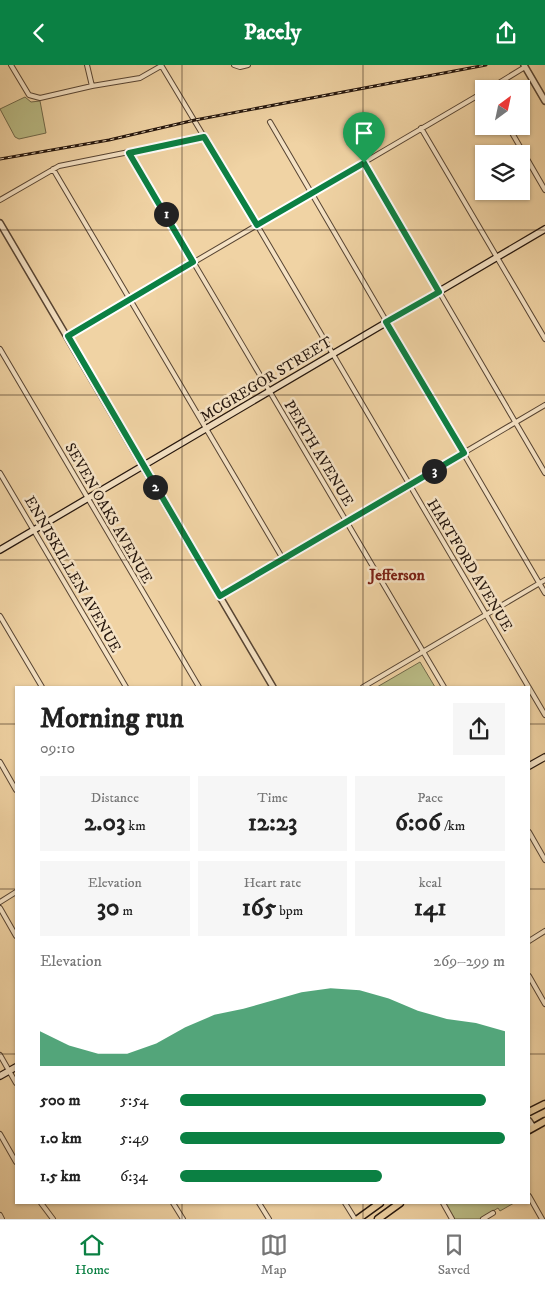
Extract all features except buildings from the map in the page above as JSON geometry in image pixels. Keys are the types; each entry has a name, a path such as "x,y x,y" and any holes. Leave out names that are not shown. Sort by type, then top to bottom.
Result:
{"main road":[{"name":"MCGREGOR STREET","path":"0,551 545,229"},
{"path":"530,765 545,757"},
{"path":"0,1076 15,1068"},
{"path":"530,1112 545,1104"},
{"path":"531,1129 545,1121"},
{"path":"357,1219 370,1213 379,1204"},
{"path":"378,1219 399,1204"}],"street":[{"path":"11,65 29,95 40,98 92,86 140,78 161,65"},
{"path":"87,65 92,86"},
{"name":"HARTFORD AVENUE","path":"161,65 528,686"},
{"path":"234,65 240,67 248,65"},
{"path":"503,80 524,66 545,101"},
{"path":"68,336 475,97"},
{"path":"270,122 310,194 545,593"},
{"path":"421,128 545,339"},
{"path":"513,135 545,190"},
{"path":"0,201 53,169 204,137"},
{"name":"PERTH AVENUE","path":"129,153 443,686"},
{"path":"364,163 545,473"},
{"path":"53,169 283,559"},
{"path":"0,223 273,686"},
{"name":"SEVEN OAKS AVENUE","path":"0,349 198,686"},
{"path":"220,596 545,405"},
{"name":"ENNISKILLEN AVENUE","path":"0,473 125,686"},
{"path":"365,686 545,580"},
{"path":"0,616 41,686"},
{"name":"HARTFORD AVENUE","path":"530,690 545,715"},
{"path":"0,762 15,788"},
{"path":"530,834 545,860"},
{"path":"0,902 15,893"},
{"path":"0,908 15,934"},
{"path":"530,940 545,931"},
{"path":"530,978 545,1004"},
{"path":"0,1055 15,1081"},
{"path":"0,1135 15,1160"},
{"path":"530,1198 542,1219"},
{"path":"41,1204 53,1219"},
{"path":"174,1204 183,1219"},
{"path":"261,1204 269,1219"},
{"path":"346,1204 357,1219"},
{"path":"444,1204 452,1219"},
{"path":"370,1213 378,1219"},
{"path":"483,1219 493,1213"},
{"path":"0,1215 2,1219"}],"green space":[{"path":"25,97 31,102 40,101 46,133 19,139 15,137 0,109"},
{"path":"420,662 434,686 379,686"},
{"path":"445,1204 512,1204 500,1211 498,1208 480,1219 454,1219"}],"railway":[{"path":"0,159 109,140 195,120 486,65"}],"district":[{"name":"Jefferson","path":"397,574"}],"route":[{"path":"204,137 257,225 364,163 439,292 386,322 464,453 220,596 68,336 193,262 129,153 204,137"}]}
